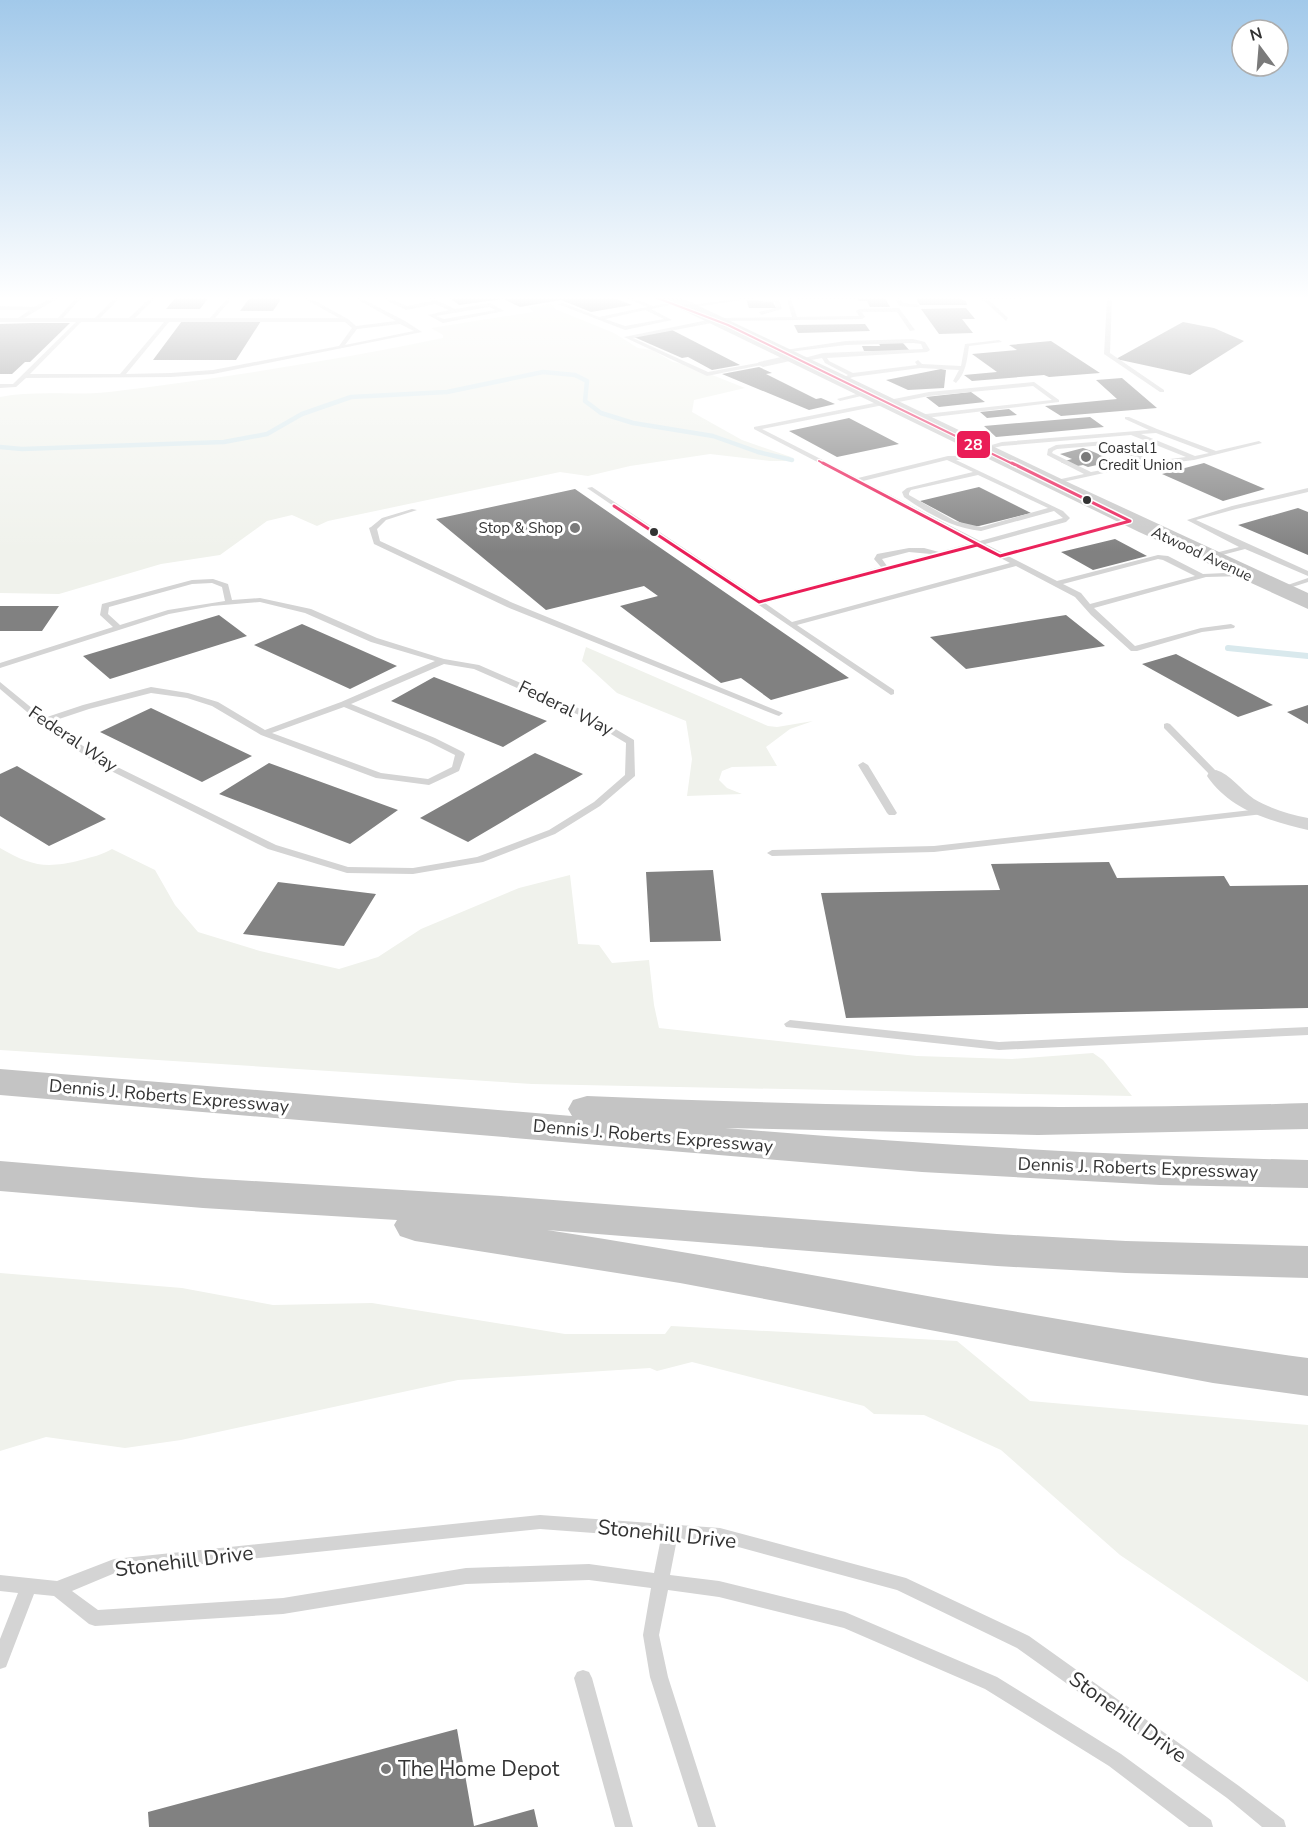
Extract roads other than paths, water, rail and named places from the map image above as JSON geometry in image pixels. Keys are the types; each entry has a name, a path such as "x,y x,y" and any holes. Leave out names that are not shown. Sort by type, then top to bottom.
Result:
{"highway":[{"name":"Dennis J. Roberts Expressway","path":"0,1082 922,1158 1149,1170 1308,1174"},
{"path":"73,1088 891,1121 1114,1122 1308,1116"},
{"path":"0,1176 203,1193 501,1211 1008,1251 1308,1262"},
{"path":"203,1193 680,1267 1213,1364 1308,1377"}],"main road":[{"name":"Atwood Avenue","path":"852,381 868,393 1054,482 1218,569 1279,589 1308,602"}],"street":[{"path":"1216,776 1237,797 1260,812 1308,824"}],"lane":[{"path":"0,386 14,386 19,381"},
{"path":"1148,381 1162,391"},
{"path":"917,417 1057,401 1034,384 928,394 756,428 977,545 1078,595 1134,649 1201,630 1231,626"},
{"path":"840,399 868,393"},
{"path":"1127,418 1216,453"},
{"path":"855,481 1002,444 1157,431"},
{"path":"1132,433 1194,459"},
{"path":"1090,474 1053,457 1049,454 1050,450 1056,447 1106,443 1153,464"},
{"path":"1054,482 1090,474 1194,459 1259,443"},
{"path":"948,458 986,449"},
{"path":"759,602 977,545 1067,518 1054,509 948,458"},
{"path":"978,473 918,486 905,492 906,496 972,529 981,529 1054,509"},
{"path":"590,488 891,692"},
{"path":"1308,490 1190,520 1308,574"},
{"path":"414,510 384,519 372,528 377,542 510,604 779,713"},
{"path":"1000,556 1130,521"},
{"path":"1088,607 1218,569 1246,547"},
{"path":"886,569 878,559 880,556 910,549 923,549 939,554"},
{"path":"1055,584 1158,557 1218,569"},
{"path":"792,624 1014,564"},
{"path":"119,628 104,615 105,606 192,582 213,580 225,586 229,602"},
{"path":"1279,589 1308,580"},
{"name":"Federal Way","path":"0,666 168,612 229,602 261,600 308,611 374,640 443,661 476,667 582,713 631,742 630,776 597,804 552,832 479,860 413,871 347,870 272,847 98,761 43,721 0,685"},
{"path":"264,733 344,704 443,661"},
{"path":"43,721 151,690 188,696 215,704 264,733 379,776 429,782 456,769 460,754 344,704"},
{"path":"1167,726 1216,776"},
{"path":"863,765 892,813"},
{"path":"772,853 934,849 1260,812"},
{"path":"790,1024 999,1046 1308,1031"},
{"name":"Stonehill Drive","path":"0,1583 57,1589 114,1566 540,1522 720,1535 900,1583 1023,1642 1233,1792 1277,1827"},
{"path":"670,1532 651,1635 659,1677 707,1827"},
{"path":"57,1589 95,1618 283,1606 466,1576 588,1572 719,1589 845,1620 991,1683 1115,1760 1204,1827"},
{"path":"0,1661 29,1586"},
{"path":"583,1678 624,1827"}],"waterway":[{"path":"0,447 22,449 224,442 267,434 302,414 351,397 447,392 499,381"},
{"path":"587,381 585,401 601,413 633,423 713,436 758,452 792,460"},
{"path":"1228,648 1308,656"}],"place":[{"name":"Coastal1 Credit Union","path":"1086,457"},
{"name":"Stop & Shop","path":"575,528"},
{"name":"The Home Depot","path":"386,1769"}]}
